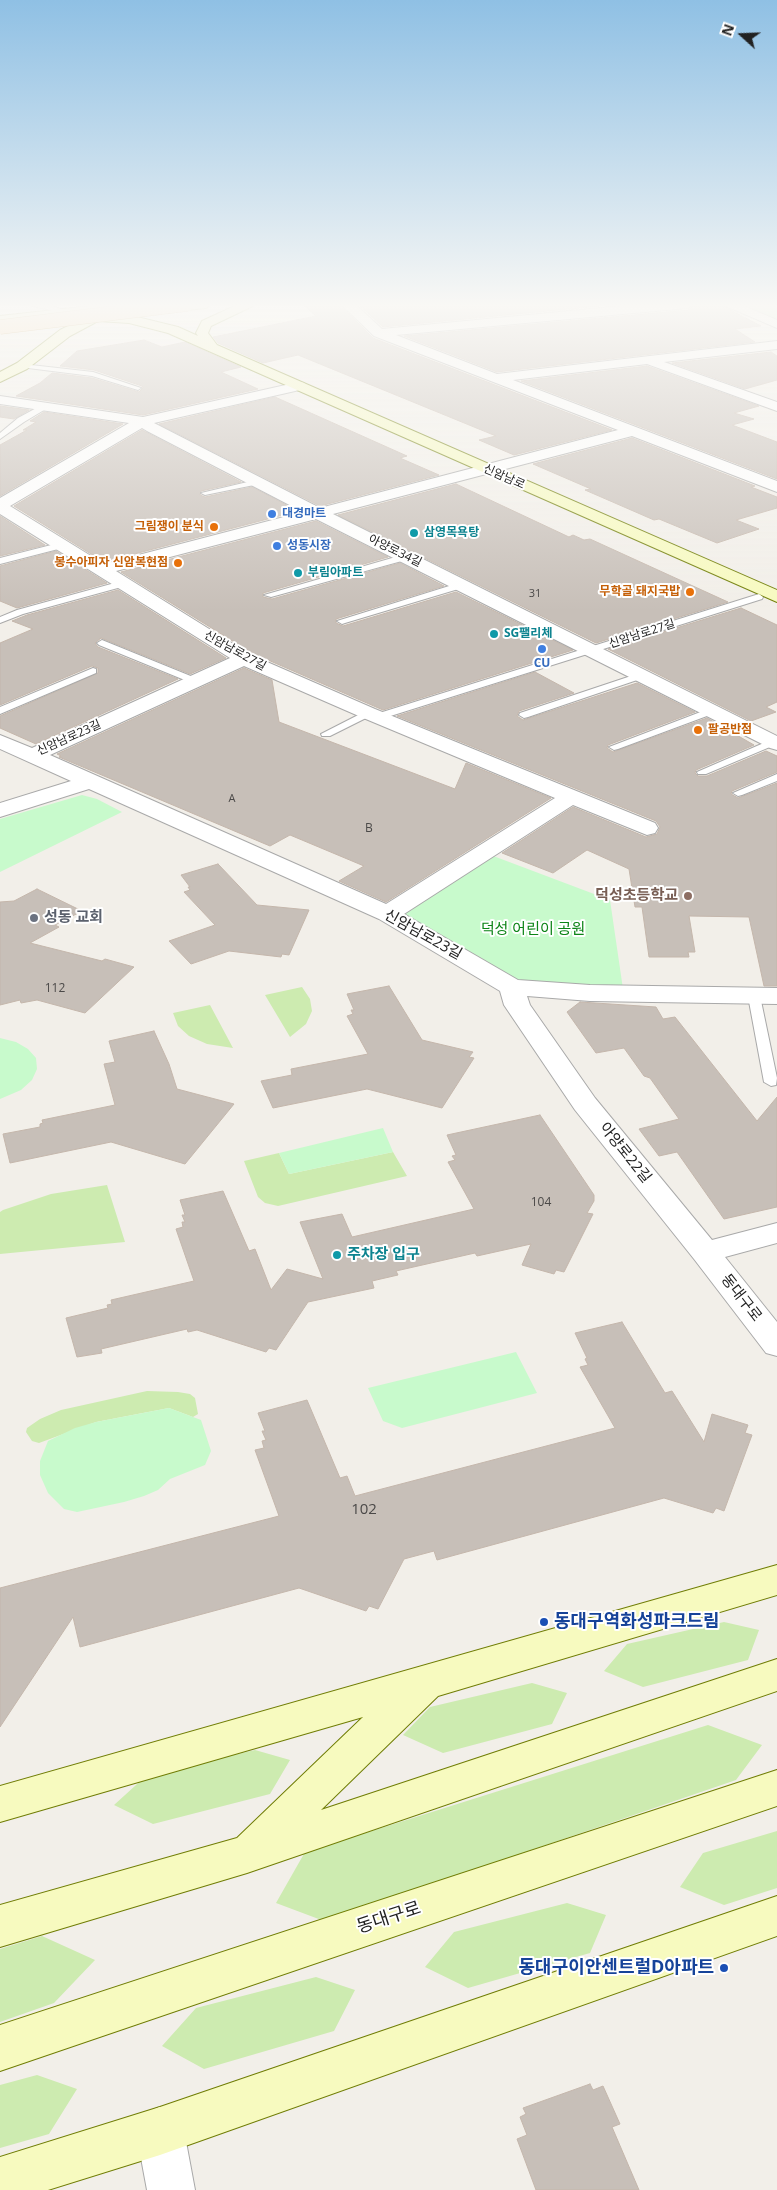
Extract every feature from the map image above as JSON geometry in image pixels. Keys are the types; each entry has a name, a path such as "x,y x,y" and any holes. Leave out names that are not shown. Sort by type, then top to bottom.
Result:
{"main road":[{"name":"신암남로","path":"344,406 777,597"},
{"path":"535,491 586,499 777,584"},
{"path":"535,491 552,509 777,605"},
{"path":"0,1804 774,1582"},
{"path":"0,1926 247,1854 777,1675"},
{"path":"247,1854 425,1683"},
{"name":"동대구로","path":"0,2048 728,1806 777,1788"},
{"path":"0,2181 160,2130 777,1916"}],"street":[{"name":"아양로34길","path":"40,406 143,421 152,428 256,482 775,743"},
{"path":"0,506 143,421 209,406"},
{"path":"567,406 777,487"},
{"path":"101,570 315,512 488,470 633,431"},
{"name":"신암남로27길","path":"0,506 244,659 372,715"},
{"name":"신암남로23길","path":"32,756 244,659"},
{"path":"372,715 647,828"},
{"name":"신암남로23길","path":"0,742 388,914 512,987 590,993 765,996"},
{"path":"0,810 89,782"},
{"path":"388,914 573,796"},
{"name":"아양로22길","path":"512,987 517,1005 585,1104 705,1252"},
{"path":"705,1252 777,1232"},
{"name":"동대구로","path":"705,1252 777,1345"},
{"path":"160,2130 171,2190"}],"lane":[{"path":"0,437 22,420 45,407"},
{"path":"205,493 256,482"},
{"path":"0,561 63,545"},
{"path":"268,595 406,557"},
{"path":"0,620 20,612 122,584"},
{"path":"342,621 462,585"},
{"name":"신암남로27길","path":"372,715 759,597"},
{"path":"102,643 196,681"},
{"path":"0,712 93,671"},
{"path":"524,715 640,676"},
{"path":"614,747 711,711"},
{"path":"326,734 372,715"},
{"path":"702,772 775,743"},
{"path":"738,793 777,777"},
{"path":"765,996 772,1082"}],"green space":[{"path":"82,795 97,799 122,812 0,872 0,819"},
{"name":"덕성 어린이 공원","path":"488,854 610,900 623,989 515,983 395,913"},
{"path":"302,987 310,999 312,1011 306,1024 290,1037 265,995"},
{"path":"210,1005 233,1048 207,1044 189,1036 178,1026 173,1013"},
{"path":"0,1038 16,1042 28,1049 36,1058 37,1069 32,1080 21,1090 0,1099"},
{"path":"383,1128 393,1152 289,1174 279,1153"},
{"path":"393,1152 407,1176 278,1206 265,1203 258,1197 244,1161 279,1153 289,1174"},
{"path":"107,1185 125,1242 0,1254 0,1212 3,1210 51,1194"},
{"path":"516,1352 537,1393 402,1428 383,1421 368,1388"},
{"path":"147,1391 190,1394 195,1398 198,1414 193,1417 169,1408 96,1422 39,1443 32,1441 26,1432 27,1428 40,1419 61,1410"},
{"path":"169,1408 201,1420 211,1451 205,1465 170,1479 158,1490 144,1496 77,1512 64,1509 48,1493 40,1475 40,1461 48,1441 75,1428 96,1422"},
{"path":"724,1622 759,1630 748,1660 643,1687 604,1671 627,1644"},
{"path":"532,1683 567,1693 552,1724 443,1753 403,1735 430,1707"},
{"path":"708,1725 762,1745 736,1780 324,1921 276,1903 305,1852"},
{"path":"255,1750 290,1760 270,1794 153,1824 114,1805 147,1775"},
{"path":"777,1831 777,1888 724,1905 680,1887 703,1853"},
{"path":"567,1903 606,1915 590,1953 468,1988 425,1967 454,1932"},
{"path":"42,1936 95,1960 54,2003 0,2022 0,1949"},
{"path":"316,1977 355,1990 334,2031 204,2069 162,2046 196,2008"},
{"path":"37,2075 77,2089 49,2134 0,2148 0,2085"}],"building":[{"path":"0,406 29,410 14,419 0,417"},
{"path":"84,406 182,406 143,415"},
{"path":"235,406 296,406 407,456 400,458 439,475 320,506 159,424"},
{"path":"423,406 550,406 612,430 514,455 479,440 496,436"},
{"path":"587,406 758,406 734,413 754,419 732,425 777,442 777,479"},
{"path":"44,412 123,424 0,496 0,445 27,430 23,430 36,422 30,421"},
{"path":"142,430 241,482 201,491 200,495 205,497 252,487 298,511 104,562 14,506"},
{"path":"632,438 755,486 751,487 777,497 777,508 736,520 759,529 717,543 659,519 654,520 585,490 591,489 533,464"},
{"path":"456,484 569,537 573,535 584,540 590,539 728,602 596,643 338,515"},
{"path":"0,516 45,545 0,556"},
{"path":"316,521 388,557 263,593 263,597 272,599 400,563 444,586 336,619 336,623 343,626 456,592 573,650 383,710 252,653 121,572"},
{"path":"56,551 107,583 17,608 0,601 0,566"},
{"path":"118,590 226,658 190,674 101,638 95,643 98,647 178,679 36,744 0,728 0,716 98,673 98,668 92,666 0,705 0,643 33,629 12,621 27,615"},
{"path":"741,608 777,625 777,702 766,707 776,712 751,721 608,649"},
{"path":"244,668 272,680 279,722 455,789 466,763 551,798 386,902 339,881 364,866 290,835 270,846 59,757 61,756 57,754"},
{"path":"535,672 574,693 519,711 517,716 523,720 637,683 695,712 608,745 607,748 613,752 707,718 754,745 696,770 695,773 698,776 707,776 766,751 777,756 777,772 732,791 731,794 738,798 777,783 777,986 764,986 749,917 689,916 695,952 688,952 689,957 649,957 642,907 635,907 629,869 587,850 553,873 502,853 573,807 646,837 657,834 660,827 656,821 397,716"},
{"path":"218,864 257,905 309,910 289,955 282,954 281,957 229,951 191,964 169,941 215,925 184,892 190,890 188,887 190,887 181,875"},
{"path":"37,889 82,911 55,925 59,927 30,943 134,967 85,1013 37,1000 21,1003 20,1000 0,1005 0,902 14,901"},
{"path":"389,986 422,1040 473,1052 469,1057 474,1058 442,1108 367,1089 273,1108 261,1081 292,1075 291,1069 368,1054 347,1016 353,1014 351,1010 354,1010 347,994"},
{"path":"580,1002 656,1007 663,1019 675,1017 757,1121 777,1097 777,1207 724,1219 677,1152 659,1156 639,1129 679,1119 650,1078 644,1076 624,1048 596,1053 567,1012"},
{"path":"154,1031 169,1064 177,1089 234,1104 185,1164 111,1142 10,1163 3,1134 40,1127 40,1124 43,1123 42,1120 115,1105 104,1064 115,1062 109,1041"},
{"path":"540,1115 594,1195 594,1201 587,1213 593,1214 564,1272 556,1270 554,1274 522,1265 531,1244 477,1256 475,1253 396,1271 398,1275 372,1281 374,1288 308,1302 276,1350 269,1348 266,1352 197,1330 188,1332 187,1329 101,1349 102,1353 77,1357 66,1318 108,1308 107,1305 112,1304 111,1300 194,1281 176,1229 183,1227 182,1222 185,1222 182,1215 185,1215 180,1200 223,1191 249,1251 255,1249 271,1290 287,1269 323,1279 300,1222 342,1214 352,1237 474,1209 448,1162 455,1160 452,1156 456,1155 447,1135"},
{"path":"622,1322 665,1393 672,1391 704,1442 712,1414 748,1425 745,1433 752,1435 724,1511 716,1508 713,1513 664,1498 437,1560 434,1551 404,1559 378,1609 369,1606 366,1611 299,1588 80,1647 73,1617 0,1727 0,1588 279,1516 255,1450 264,1448 262,1441 266,1440 262,1431 265,1431 258,1413 307,1400 340,1478 347,1476 355,1496 615,1428 580,1367 588,1365 585,1359 587,1358 575,1333"},
{"path":"590,2084 593,2090 603,2086 620,2124 612,2127 639,2190 536,2190 517,2139 527,2135 520,2117 526,2114 523,2108"}],"place":[{"name":"대경마트","path":"272,514"},
{"name":"그림쟁이 분식","path":"214,527"},
{"name":"삼영목욕탕","path":"414,533"},
{"name":"성동시장","path":"277,546"},
{"name":"봉수아피자 신암복현점","path":"178,563"},
{"name":"부림아파트","path":"298,573"},
{"name":"무학골 돼지국밥","path":"690,592"},
{"name":"SG팰리체","path":"494,634"},
{"name":"CU","path":"542,649"},
{"name":"팔공반점","path":"698,730"},
{"name":"덕성초등학교","path":"688,896"},
{"name":"성동 교회","path":"34,918"},
{"name":"주차장 입구","path":"337,1255"},
{"name":"동대구역화성파크드림","path":"544,1622"},
{"name":"동대구이안센트럴D아파트","path":"724,1968"}]}
